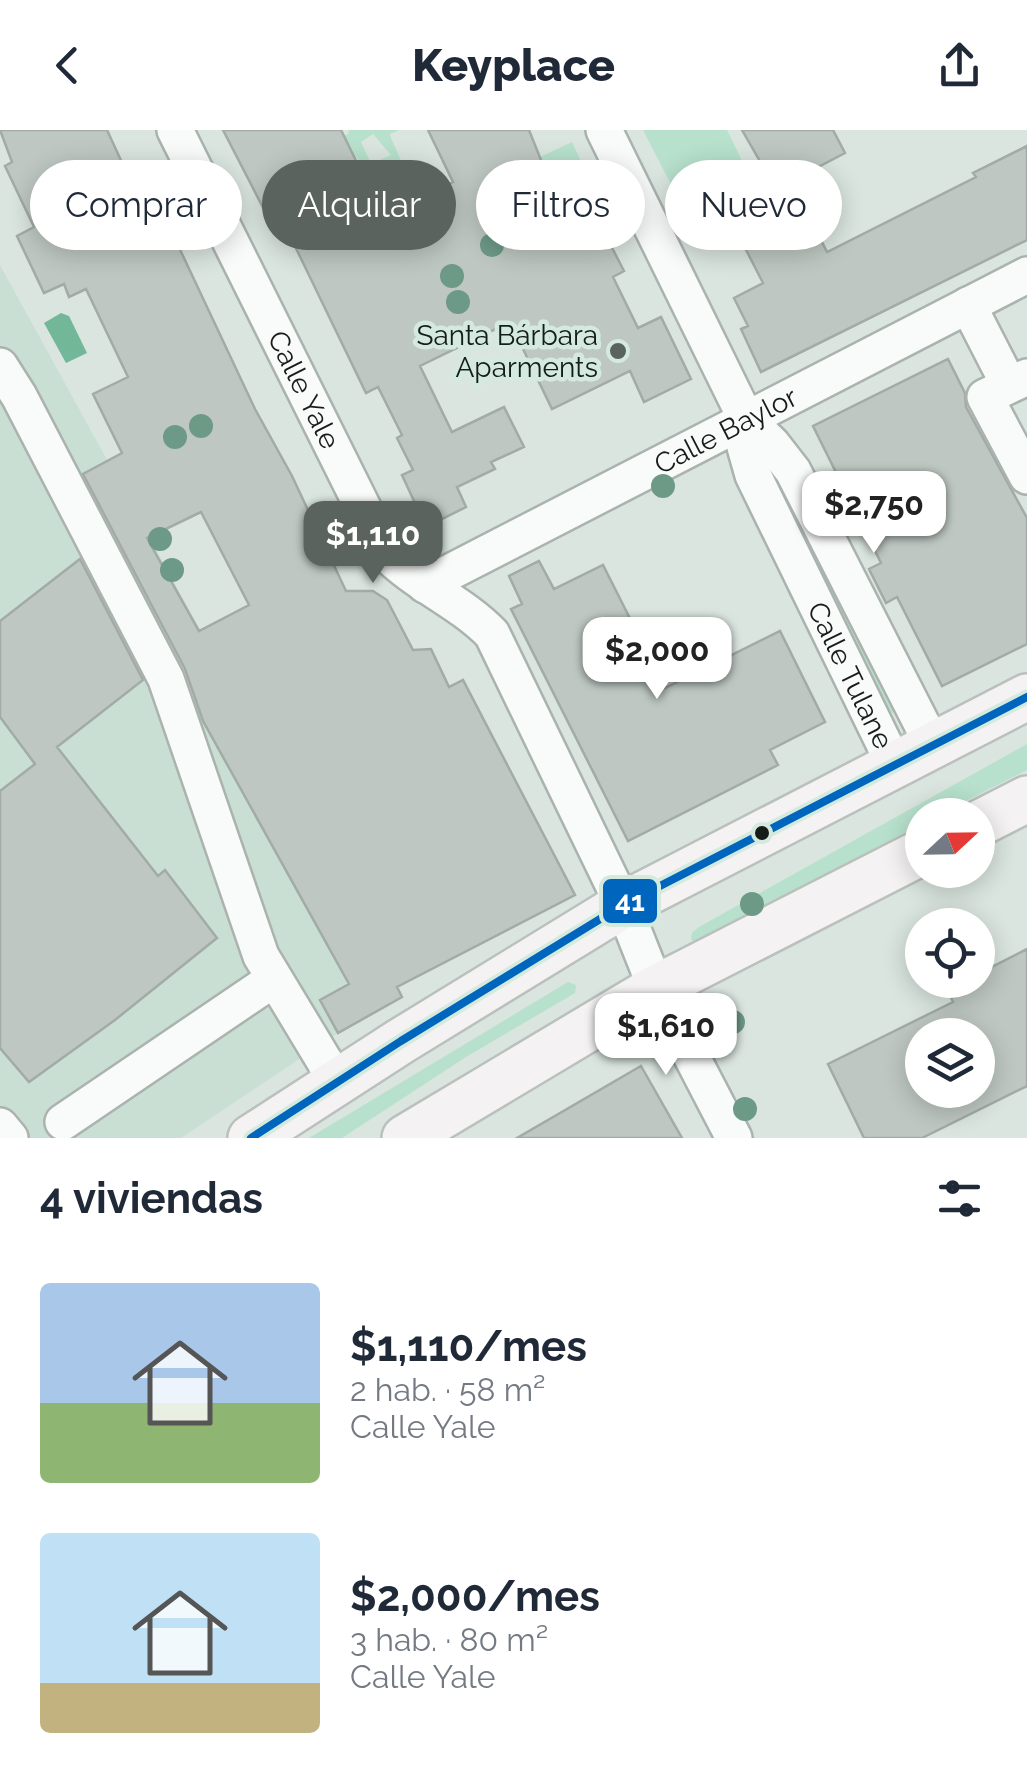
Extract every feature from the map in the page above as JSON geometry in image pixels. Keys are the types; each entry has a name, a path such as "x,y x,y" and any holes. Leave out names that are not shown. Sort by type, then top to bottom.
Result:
{"main road":[{"path":"251,1138 624,905 1027,697"},
{"path":"995,815 1027,799"},
{"path":"404,1138 448,1126 656,988 905,861"}],"street":[{"name":"Calle Yale","path":"175,130 325,426 374,533 405,572 474,615 492,634 624,905 656,988 734,1138"},
{"name":"Calle Tulane","path":"604,130 746,419 794,471 913,754"},
{"name":"Calle Baylor","path":"425,585 1027,276"},
{"path":"968,306 1018,381 986,398 1027,476"},
{"path":"0,366 10,403 166,679 262,956 337,1082"},
{"path":"64,1122 274,979"},
{"path":"0,1126 10,1138"}],"shaded area":[{"path":"348,130 399,130 390,134 401,160 380,160 391,155 373,134 361,142 369,160 357,157 334,160 333,144"},
{"path":"643,130 727,130 742,160 665,160 665,173"},
{"path":"572,142 580,160 541,160 540,157"},
{"path":"0,265 402,997 338,1033 181,1138 0,1138"},
{"path":"61,313 69,316 87,353 66,363 44,323"},
{"path":"772,464 898,715 890,712 769,469"},
{"path":"1027,744 1027,770 972,798 930,798"},
{"path":"905,812 905,832 701,943 694,943 692,933"},
{"path":"568,982 576,985 575,993 466,1057 342,1138 309,1138"}],"building":[{"path":"0,130 107,130 121,160 30,160 30,219 5,166 12,162"},
{"path":"223,130 341,130 356,160 262,160 262,206 242,160"},
{"path":"428,130 529,130 541,160 476,160 476,250 613,250 624,271 613,277 638,328 661,317 691,379 644,402 630,371 552,409 510,322 420,366 452,432 504,407 524,447 491,462 495,469 457,487 466,507 426,527 402,475 413,470 397,438 402,435 378,387 366,393 297,250 456,250 456,160 442,160"},
{"path":"742,130 833,130 845,153 832,160 759,160"},
{"path":"1027,146 1027,240 761,372 741,329 748,326 734,298 763,283 746,250 842,250 842,244 976,177 973,173"},
{"path":"30,229 30,250 180,250 346,591 373,591 387,600 413,650 431,649 449,687 463,680 575,895 397,987 402,997 338,1033 320,1000 349,984 203,721 185,669 83,474 122,453 93,394 128,377 86,289 69,297 64,284 44,293 17,236","holes":["201,512 249,605 199,631 147,538"]},
{"path":"948,359 965,393 966,407 1027,518 1027,644 942,686 897,597 886,603 869,569 881,563 813,426"},
{"path":"80,559 143,680 57,747 158,876 165,870 217,938 115,1020 29,1082 0,1048 0,791 35,764 0,717 0,621"},
{"path":"539,561 554,589 603,565 665,688 780,631 825,722 770,750 778,765 628,841 511,609 522,604 509,576"},
{"path":"1027,949 1027,1086 995,1102 995,1018 921,1018 953,1002 951,998 995,998 995,965"},
{"path":"905,1026 905,1108 983,1108 922,1138 864,1138 828,1064"},
{"path":"641,1066 682,1138 517,1138"}],"transit line":[{"name":"41","path":"251,1138 623,905 1027,697"}],"place":[{"name":"Santa Bárbara Aparments","path":"618,351"}]}
